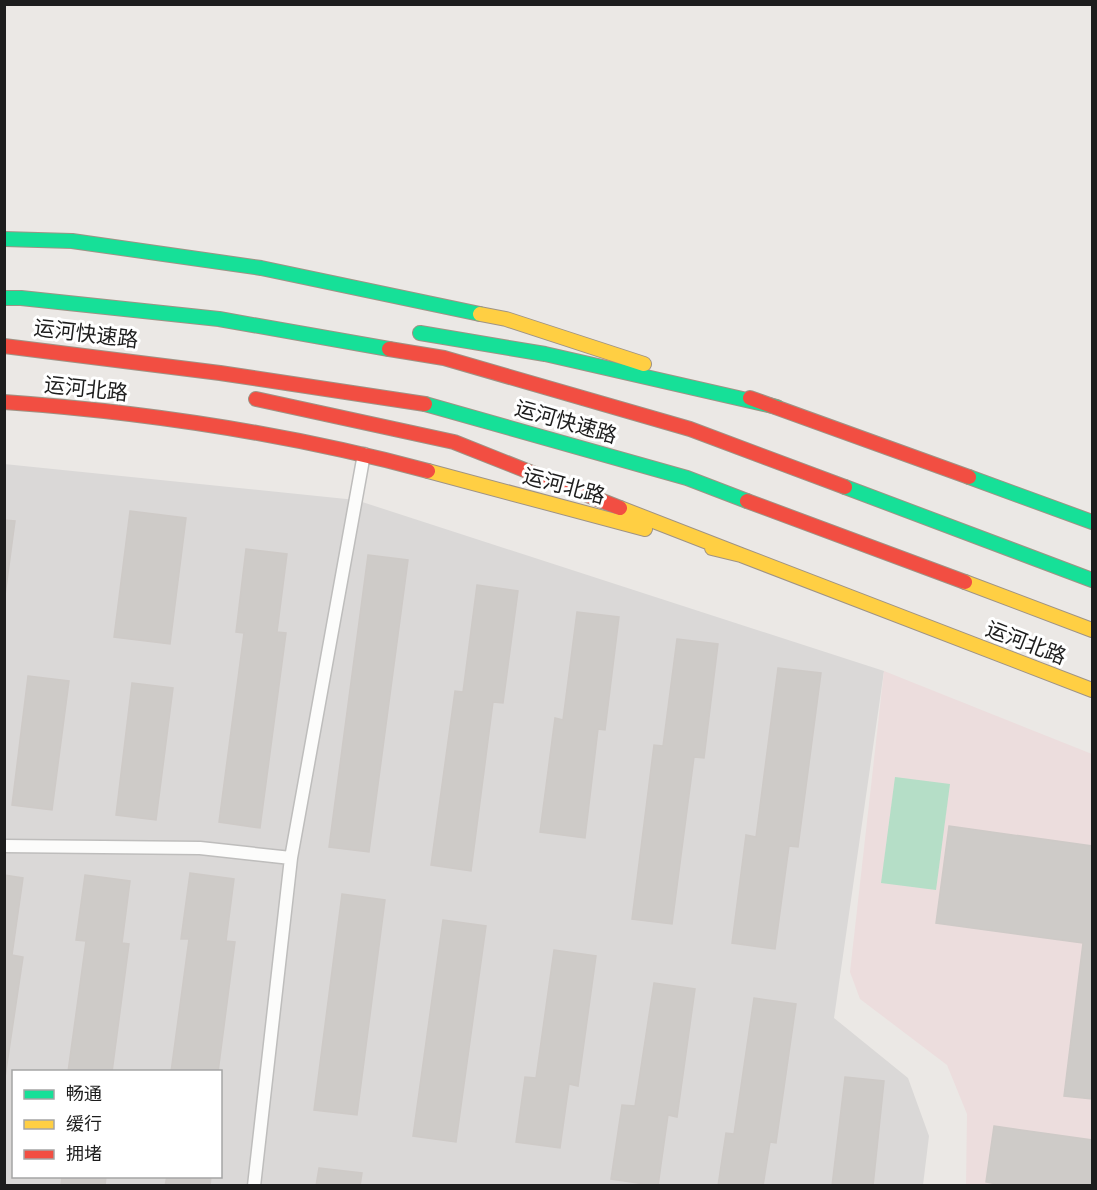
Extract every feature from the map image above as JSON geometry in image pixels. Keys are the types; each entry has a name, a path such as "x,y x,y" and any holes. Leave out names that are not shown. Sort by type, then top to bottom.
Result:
{"main road":[{"path":"4,239 72,241 261,268 506,319 777,407 1092,522"},
{"path":"16,284 38,286"},
{"name":"运河快速路","path":"4,298 219,319 444,358 690,429 1092,580"},
{"path":"409,331 546,354 777,407"},
{"name":"运河快速路","path":"4,346 220,373 429,405 687,478 1092,630"},
{"path":"143,363 208,385"},
{"path":"240,395 454,442 741,555"},
{"name":"运河北路","path":"4,402 87,408 263,435 364,454 741,555 1092,690"}],"lane":[{"path":"254,1185 291,858 364,454"},
{"path":"4,846 200,848 291,858"}],"shaded area":[{"path":"4,464 356,500 884,671 834,1018 908,1078 929,1136 923,1185 5,1185"},
{"path":"884,671 1092,754 1092,1185 966,1185 967,1114 947,1065 860,999 850,972"}],"green space":[{"path":"895,777 950,784 936,890 881,883"}],"building":[{"path":"130,511 186,518 170,644 114,637"},
{"path":"4,520 15,521 4,603"},
{"path":"246,549 287,554 277,632 286,633 260,828 219,822 244,633 236,632"},
{"path":"368,555 408,560 369,852 329,847"},
{"path":"477,585 518,591 503,703 493,702 471,871 431,865 455,691 463,692"},
{"path":"577,612 619,617 605,730 598,729 585,838 540,832 555,718 563,720"},
{"path":"677,639 718,644 704,758 694,757 672,924 632,919 654,745 663,746"},
{"path":"778,668 821,673 798,847 789,846 775,949 732,943 746,835 756,837"},
{"path":"28,676 69,681 52,810 12,805"},
{"path":"132,683 173,688 156,820 116,815"},
{"path":"949,826 1092,846 1092,1099 1064,1096 1083,943 936,923"},
{"path":"190,873 234,879 226,941 235,942 218,1070 171,1070 189,939 181,939"},
{"path":"4,875 23,878 12,955 23,957 4,1084"},
{"path":"85,875 130,881 122,943 129,944 112,1070 68,1070 86,941 76,940"},
{"path":"342,894 385,900 357,1115 314,1110"},
{"path":"443,920 486,926 456,1142 413,1136"},
{"path":"554,950 596,956 578,1086 569,1084 560,1148 516,1142 525,1077 536,1078"},
{"path":"654,983 695,989 677,1117 668,1115 658,1186 611,1179 622,1105 635,1106"},
{"path":"754,998 796,1004 776,1143 770,1142 763,1186 718,1186 726,1133 734,1134"},
{"path":"845,1077 884,1081 873,1186 832,1186"},
{"path":"994,1126 1092,1140 1092,1186 1007,1186 986,1182"},
{"path":"319,1168 362,1173 360,1186 316,1186"},
{"path":"62,1178 106,1178 105,1186 61,1186"},
{"path":"167,1178 211,1178 210,1186 165,1186"}],"traffic: fast":[{"path":"4,239 72,241 261,268 480,314"},
{"path":"4,298 219,319 389,349"},
{"path":"420,333 545,354 777,407"},
{"path":"425,404 687,478 747,501"},
{"path":"969,477 1092,522"},
{"path":"845,487 1092,580"}],"traffic: slow":[{"path":"480,314 506,319 644,364"},
{"path":"428,471 645,529"},
{"path":"620,508 741,555"},
{"path":"712,548 741,555 1092,690"},
{"path":"965,582 1092,630"}],"traffic: jam":[{"path":"4,346 220,373 425,404"},
{"path":"389,349 444,358 690,429 845,487"},
{"path":"750,398 969,477"},
{"path":"256,399 454,442 620,508"},
{"path":"4,402 111,412 218,426 324,446 428,471"},
{"path":"747,501 965,582"}]}
